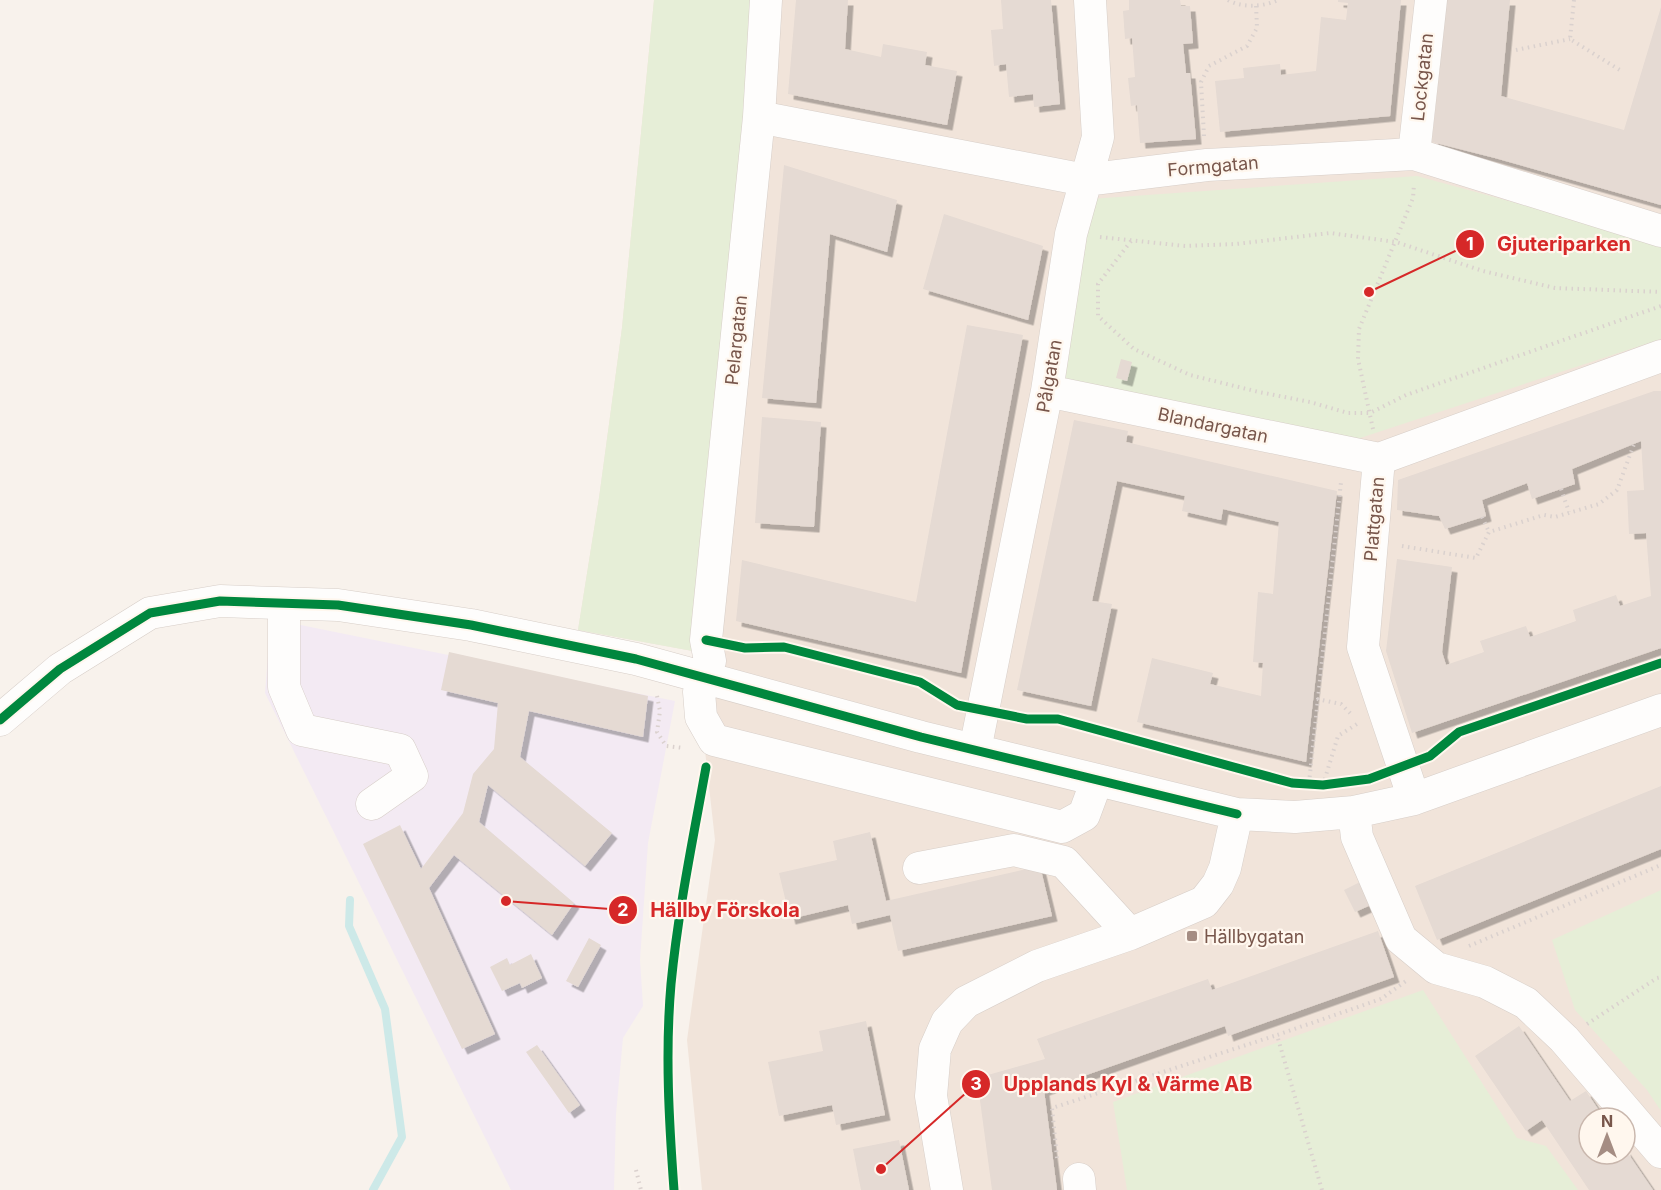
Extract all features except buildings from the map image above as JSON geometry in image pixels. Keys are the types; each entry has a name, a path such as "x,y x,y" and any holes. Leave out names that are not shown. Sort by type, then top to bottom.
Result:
{"street":[{"name":"Pelargatan","path":"766,0 759,117 706,640 710,661 701,677 699,692 701,717 714,740 1062,827 1084,815 1097,780"},
{"name":"Pålgatan","path":"975,750 1047,391 1071,234 1098,136 1090,0"},
{"name":"Lockgatan","path":"1414,154 1431,0"},
{"name":"Formgatan","path":"759,117 1086,180 1207,165 1414,154 1661,231"},
{"name":"Plattgatan","path":"1414,799 1363,647 1379,459 1661,356"},
{"name":"Blandargatan","path":"1047,391 1379,459"},
{"path":"0,720 60,669 150,613 220,601 338,605 471,625 636,659 921,737 1237,813 1295,817 1354,812 1414,799 1661,710"},
{"path":"284,604 284,687 302,730 400,750 412,776 372,804"},
{"path":"1354,812 1357,837 1401,939 1436,968 1485,982 1526,1003 1564,1039 1661,1152"},
{"path":"947,1190 931,1096 935,1049 947,1022 966,1002 1037,966 1130,934 1204,902 1218,884 1225,868 1237,813"},
{"path":"920,868 1014,850 1064,862 1130,934"}],"path":[{"path":"1228,0 1236,5 1256,5 1278,0"},
{"path":"1570,39 1574,0"},
{"path":"1204,136 1201,82 1209,66 1247,46 1257,28 1256,5"},
{"path":"1516,50 1570,39 1623,72"},
{"path":"1379,459 1358,359 1359,329 1413,198 1414,154"},
{"path":"1071,234 1185,246 1236,244 1330,233 1396,242 1483,272 1555,288 1661,292"},
{"path":"1131,241 1098,284 1098,316 1134,349 1190,375 1348,412 1370,413 1406,395 1661,306"},
{"path":"1400,546 1476,558 1489,532 1544,515 1555,517 1599,504 1617,490 1634,444"},
{"path":"1561,489 1569,512"},
{"path":"1482,517 1489,532"},
{"path":"649,691 657,695 660,711 657,732 666,746 689,748"},
{"path":"1317,699 1341,704 1359,722 1338,736 1323,784"},
{"path":"1304,783 1334,783"},
{"path":"1463,976 1469,945 1661,865"},
{"path":"1073,1179 1052,1108 1382,999 1411,977 1420,955"},
{"path":"1564,1039 1657,978 1661,978"},
{"path":"1277,1035 1322,1190"},
{"path":"636,1170 641,1190"}],"shaded area":[{"path":"654,0 1661,0 1661,1190 702,1190 687,1040 715,840 698,688 698,652 578,630 622,328"},
{"path":"271,619 675,701 648,843 640,960 643,1006 623,1038 616,1114 614,1190 511,1190 265,693"}],"green space":[{"path":"654,0 756,0 698,652 578,630 622,328"},
{"path":"1417,176 1661,244 1661,339 1348,442 1064,379 1090,199"},
{"path":"1661,890 1661,1111 1647,1090 1575,1010 1552,940"},
{"path":"1423,990 1517,1138 1546,1146 1578,1190 1127,1190 1113,1102"}],"waterway":[{"path":"350,900 349,926 385,1009 402,1137 373,1190"}],"cycle path":[{"path":"0,720 60,669 150,613 220,601 338,605 471,625 636,659 921,737 1237,814"},
{"path":"706,640 745,648 784,647 920,682 957,705 1027,719 1058,719 1292,783 1323,785 1369,779 1430,756 1459,732 1661,663"},
{"path":"674,1190 669,1113 669,1010 682,902 706,767"}],"place":[{"name":"Gjuteriparken","path":"1369,292"},
{"name":"Hällby Förskola","path":"506,901"},
{"name":"Hällbygatan","path":"1192,936"},
{"name":"Upplands Kyl & Värme AB","path":"881,1169"}]}
